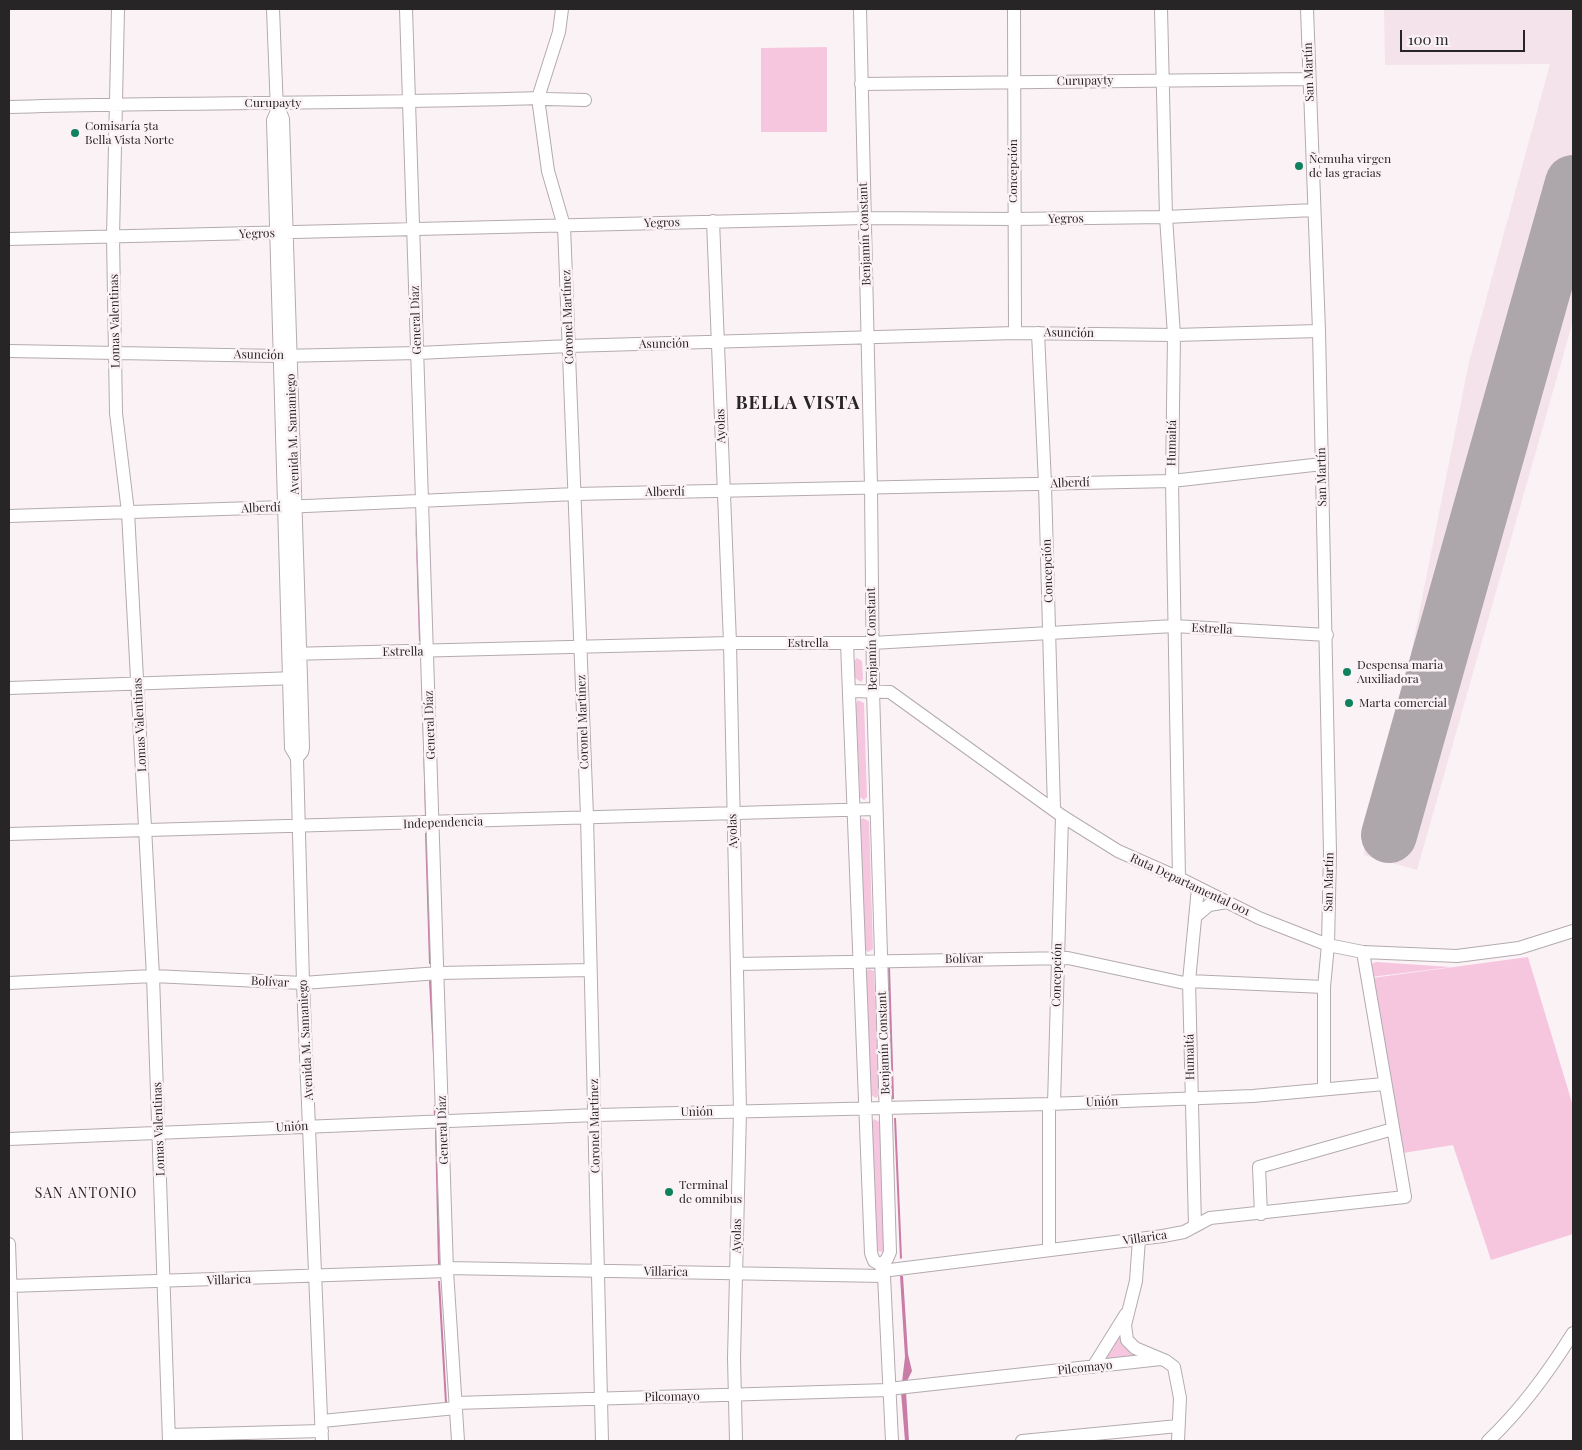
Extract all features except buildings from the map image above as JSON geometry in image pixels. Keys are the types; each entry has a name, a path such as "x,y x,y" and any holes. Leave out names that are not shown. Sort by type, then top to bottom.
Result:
{"street":[{"name":"Lomas Valentinas","path":"118,9 114,237 116,413 128,512 154,976 169,1438"},
{"name":"Avenida M. Samaniego","path":"273,9 276,107 283,119 281,233 294,654 303,748 297,758 298,828 322,1431"},
{"name":"General Díaz","path":"406,9 418,353 422,501 423,652 437,1121 451,1408 458,1441"},
{"name":"Coronel Martínez","path":"562,9 559,32 542,99 548,171 564,226 596,1115 602,1441"},
{"name":"Benjamín Constant","path":"860,9 871,488 872,691 881,960 891,1108 890,1252 882,1270 896,1389 892,1441"},
{"name":"Concepción","path":"1014,9 1015,333"},
{"name":"Humaitá","path":"1161,9 1166,217 1174,335 1172,480 1179,878"},
{"name":"San Martín","path":"1307,9 1319,331 1327,635 1330,852 1328,945 1324,987 1324,1089"},
{"name":"Curupayty","path":"861,84 1310,79"},
{"name":"Curupayty","path":"9,107 116,104 276,107 409,102 585,100"},
{"name":"Yegros","path":"9,239 865,218 1166,217 1314,210"},
{"name":"Ayolas","path":"713,221 730,643 732,814 740,1111 734,1396 736,1441"},
{"name":"Asunción","path":"9,351 285,356 719,343 868,336 1015,333 1174,335 1319,331"},
{"name":"Concepción","path":"1038,333 1058,813 1057,958 1049,1250"},
{"name":"Alberdí","path":"9,516 290,507 575,494 1172,480 1322,464"},
{"name":"Estrella","path":"294,654 730,643 872,643 1174,626 1327,635"},
{"name":"Benjamín Constant","path":"847,643 871,1253 874,1261 882,1270"},
{"path":"9,688 295,678"},
{"name":"Ruta Departamental 001","path":"849,692 890,692 1058,813 1118,851 1179,878 1258,918 1328,945 1362,952 1457,956 1519,948 1573,931"},
{"name":"Independencia","path":"9,834 298,828 586,816 732,814 876,809"},
{"name":"Humaitá","path":"1195,1226 1189,982 1198,888"},
{"path":"1195,917 1209,905 1227,902"},
{"path":"1261,1214 1259,1168 1393,1130 1362,952"},
{"name":"Bolívar","path":"737,964 860,960 1068,958 1189,982 1324,987"},
{"name":"Bolívar","path":"9,982 154,976 303,983 433,974 590,970"},
{"name":"Unión","path":"9,1139 596,1115 1052,1104 1253,1096 1384,1084"},
{"name":"Villarica","path":"10,1289 443,1271 598,1270 736,1273 902,1268 1184,1232 1210,1218 1405,1197 1393,1130"},
{"path":"1139,1239 1136,1281 1125,1325 1130,1344 1146,1354 1172,1364 1178,1378 1180,1398 1178,1441"},
{"path":"9,1244 16,1441"},
{"path":"1092,1367 1129,1310"},
{"path":"1488,1441 1513,1418 1535,1391 1573,1333"},
{"name":"Pilcomayo","path":"169,1438 322,1431 451,1408 600,1399 734,1396 896,1389 1161,1359"},
{"path":"1022,1441 1178,1426"}],"shaded area":[{"path":"1384,9 1573,9 1573,321 1417,870 1364,855 1367,824 1403,694 1469,362 1550,64 1385,65"},
{"path":"827,47 827,132 761,132 761,48"},
{"path":"415,512 421,641 419,641"},
{"path":"857,658 862,661 863,679 861,682 855,678 854,661"},
{"path":"421,663 423,663 427,818 425,818"},
{"path":"858,700 864,703 867,797 864,800 860,797 856,704"},
{"path":"863,818 869,821 873,949 868,952 865,950 860,820"},
{"path":"425,833 427,833 431,964 429,964"},
{"path":"1528,957 1573,1106 1573,1234 1491,1260 1453,1145 1403,1153 1372,978"},
{"path":"1376,962 1451,967 1371,977 1371,964"},
{"path":"888,967 890,967 894,1099 892,1099"},
{"path":"869,969 874,971 879,1095 876,1098 871,1095 866,971"},
{"path":"431,980 436,1109 429,981"},
{"path":"894,1118 896,1118 902,1258 900,1259"},
{"path":"874,1119 880,1122 884,1249 882,1252 877,1251 872,1122"},
{"path":"436,1130 440,1265 438,1265"},
{"path":"900,1276 903,1276 908,1354 912,1371 906,1383 902,1382 905,1357"},
{"path":"438,1281 440,1281 447,1403 445,1403"},
{"path":"1122,1325 1143,1356 1102,1362"},
{"path":"906,1391 909,1441 905,1441 901,1392"}],"waterway":[{"path":"435,1106 435,1118"}],"runway":[{"path":"1389,835 1573,183"}],"place":[{"name":"Comisaría 5ta Bella Vista Norte","path":"75,133"},
{"name":"Ñemuha virgen de las gracias","path":"1299,166"},
{"name":"Despensa maria Auxiliadora","path":"1347,672"},
{"name":"Marta comercial","path":"1349,703"},
{"name":"Terminal de omnibus","path":"669,1192"}],"district":[{"name":"BELLA VISTA","path":"798,403"},
{"name":"SAN ANTONIO","path":"86,1194"}]}
